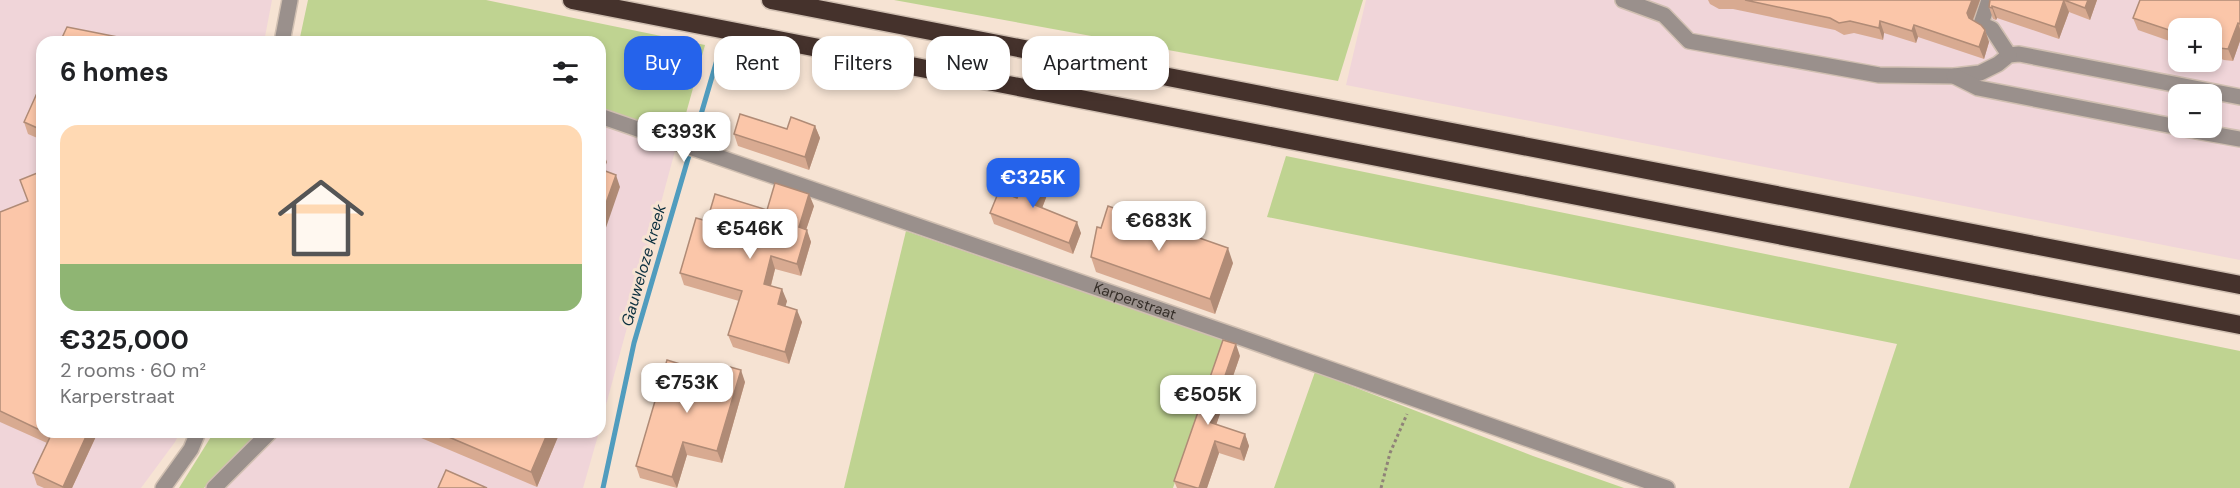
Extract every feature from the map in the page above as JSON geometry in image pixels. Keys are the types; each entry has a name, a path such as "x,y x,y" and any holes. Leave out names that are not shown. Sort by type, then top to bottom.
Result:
{"highway":[{"path":"572,0 2240,325"},
{"path":"771,0 2240,285"}],"street":[{"path":"1623,0 1664,15 1689,41 1879,75 1954,76 1980,73 1998,64 2009,55 2019,54 2240,97"},
{"path":"1989,0 1981,24 1992,29 2009,55"},
{"path":"283,36 289,2"},
{"path":"1954,76 1978,88 2168,125"},
{"name":"Karperstraat","path":"606,118 1666,488"},
{"path":"2222,136 2240,140"},
{"path":"163,488 191,449 196,438"},
{"path":"214,488 264,438"}],"path":[{"path":"1381,488 1395,438 1415,400"}],"shaded area":[{"path":"0,0 272,0 265,36 36,36 36,438 177,438 141,488 0,488"},
{"path":"1366,0 2240,0 2240,260 1346,85"},
{"path":"606,126 675,151 606,405"},
{"path":"274,438 597,438 583,488 225,488 246,464"}],"green space":[{"path":"308,0 486,0 661,36 624,36 624,90 692,90 680,135 606,110 606,36 300,36"},
{"path":"894,0 1363,0 1338,81 1169,50 1169,36 1091,36"},
{"path":"1286,156 2240,351 2240,488 1849,488 1897,344 1267,217"},
{"path":"906,231 1223,340 1173,488 844,488"},
{"path":"1315,372 1533,456 1624,488 1274,488"},
{"path":"210,438 254,438 204,488 179,488"}],"building":[{"path":"1745,0 1972,0 1967,13 1969,18 1985,30 1979,47 1914,25 1912,31 1880,21 1879,28 1850,21 1839,23 1830,18"},
{"path":"1990,0 2064,0 2055,27 1992,6 1992,8 1989,7"},
{"path":"2064,0 2088,0 2085,8"},
{"path":"2140,0 2240,0 2240,24 2238,23 2228,49 2222,48 2222,18 2168,18 2168,30 2133,18"},
{"path":"67,27 113,36 63,36"},
{"path":"36,95 36,127 24,122"},
{"path":"740,114 787,129 791,117 815,126 805,157 734,134"},
{"path":"1031,165 1048,171 1035,205 1077,222 1069,243 990,213 999,191 1017,198"},
{"path":"606,171 616,175 606,203"},
{"path":"36,173 36,428 0,411 0,212 28,201 20,180"},
{"path":"775,183 809,194 799,227 807,230 797,264 771,256 764,284 782,289 778,304 797,310 785,352 728,335 742,291 680,273 696,218 707,221 715,194 767,210"},
{"path":"1108,206 1228,248 1210,299 1091,257 1097,227 1101,228"},
{"path":"1223,340 1236,344 1209,422 1245,434 1240,449 1215,441 1199,488 1197,488 1174,481"},
{"path":"667,360 716,375 719,364 741,370 717,451 683,442 672,477 636,466"},
{"path":"50,438 85,438 63,487 33,473"},
{"path":"451,438 545,438 531,472"},
{"path":"446,470 487,488 438,488"}],"waterway":[{"name":"Gauweloze kreek","path":"603,488 634,343 714,70"}]}
